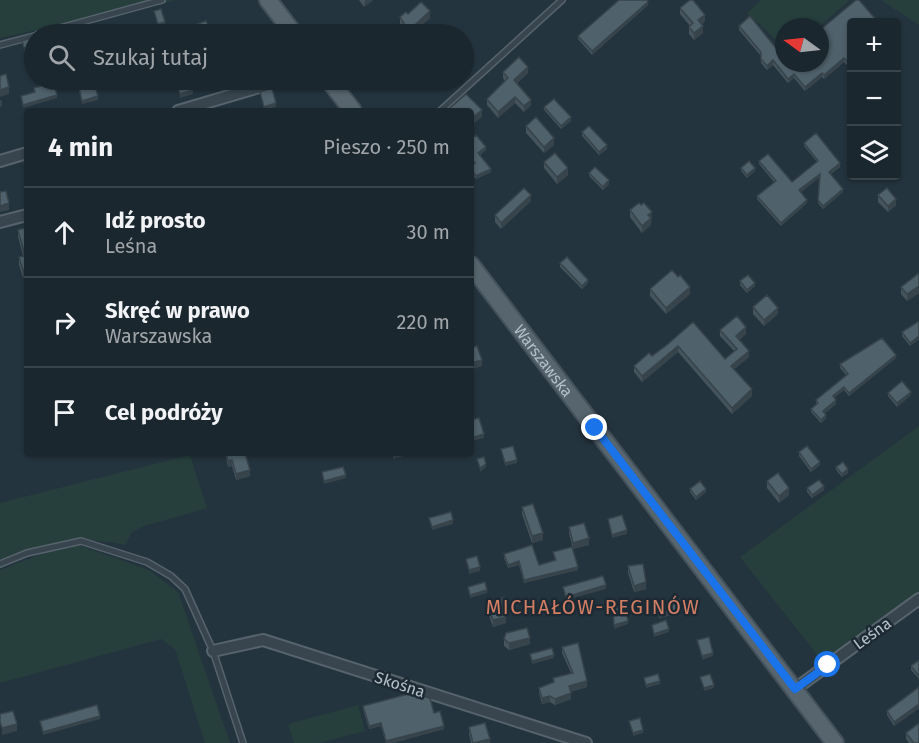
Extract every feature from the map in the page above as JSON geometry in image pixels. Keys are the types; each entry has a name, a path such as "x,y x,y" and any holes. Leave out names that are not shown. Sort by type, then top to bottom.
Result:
{"main road":[{"path":"268,0 286,24"},
{"path":"336,90 350,108"},
{"name":"Warszawska","path":"474,269 835,743"}],"street":[{"path":"188,108 249,90"},
{"path":"0,160 24,154"},
{"path":"0,222 24,216"},
{"name":"Leśna","path":"795,689 919,599"},
{"name":"Skośna","path":"213,651 263,640 586,743"}],"lane":[{"path":"76,24 162,0"},
{"path":"474,80 562,0"},
{"path":"0,45 24,38"},
{"path":"443,108 463,90"},
{"path":"0,564 27,553 81,541 147,562 171,576 185,589 213,651 243,743"}],"green space":[{"path":"0,0 176,0 65,24 24,24 24,33 0,38"},
{"path":"761,0 850,0 829,18 775,18 775,39 747,13"},
{"path":"881,0 919,0 919,25 916,23"},
{"path":"919,426 919,593 822,661 740,557"},
{"path":"190,456 207,508 144,526 132,532 125,545 92,541 61,542 0,560 0,503"},
{"path":"81,546 149,570 178,592 230,743 205,743 175,649 161,639 0,683 0,570 60,547"},
{"path":"358,705 365,731 318,743 294,743 288,724"}],"building":[{"path":"619,0 647,0 648,2 592,51 578,36"},
{"path":"693,0 705,15 698,20 703,26 694,33 689,27 693,23 680,8"},
{"path":"856,0 859,0 875,18 847,18 847,61 844,58 829,71 829,22"},
{"path":"421,2 430,11 416,24 403,24 400,17 406,12 408,14"},
{"path":"161,9 165,22 158,24 154,11"},
{"path":"750,16 775,47 775,63 773,60 767,66 761,59 761,52 739,26"},
{"path":"519,57 528,67 514,80 531,100 524,106 515,97 498,112 487,99 508,78 503,72"},
{"path":"782,72 828,72 824,75 822,73 805,87 794,74 788,79"},
{"path":"6,74 9,87 0,90 0,76"},
{"path":"34,90 56,90 57,95 23,105 21,96 35,92"},
{"path":"79,90 96,90 98,96 82,101"},
{"path":"179,90 193,90 180,94"},
{"path":"273,90 276,103 264,107 260,92"},
{"path":"466,94 482,110 474,117 474,108 450,108"},
{"path":"554,99 571,117 561,126 544,107"},
{"path":"536,117 554,138 544,147 526,126"},
{"path":"589,126 607,145 599,152 582,132"},
{"path":"816,133 840,163 829,172 843,189 823,206 818,200 820,174 799,190 807,200 781,223 757,196 776,181 759,161 768,154 792,182 818,161 804,143"},
{"path":"476,135 486,147 478,153 491,169 476,176 474,173 474,137"},
{"path":"555,153 568,168 557,177 544,162"},
{"path":"749,161 755,168 747,175 741,168"},
{"path":"595,167 609,180 603,187 589,173"},
{"path":"524,188 531,195 501,223 495,215"},
{"path":"887,188 896,199 888,206 878,195"},
{"path":"6,191 9,203 0,206 0,192"},
{"path":"639,203 641,205 644,203 652,212 648,215 651,218 642,226 630,210"},
{"path":"24,228 24,252 18,230"},
{"path":"24,256 24,270 23,270 19,257"},
{"path":"567,257 588,280 582,286 560,263"},
{"path":"672,270 678,277 680,275 690,287 666,308 650,289"},
{"path":"919,273 919,286 907,294 901,287"},
{"path":"748,275 755,283 747,290 740,281"},
{"path":"767,295 778,308 764,320 753,307"},
{"path":"737,316 746,327 736,336 749,351 731,366 752,389 732,408 678,346 642,376 634,366 649,353 652,356 693,322 725,359 737,349 720,330"},
{"path":"919,321 919,336 910,343 902,332"},
{"path":"882,338 896,355 849,393 844,387 833,396 836,400 823,411 826,415 821,420 811,409 818,403 816,400 848,374 840,364"},
{"path":"477,346 482,360 474,362 474,347"},
{"path":"902,381 911,392 897,403 888,393"},
{"path":"479,418 484,434 474,437 474,419"},
{"path":"513,446 517,460 505,463 501,449"},
{"path":"807,446 820,462 811,469 799,452"},
{"path":"227,456 246,456 250,470 236,474 232,460 228,461"},
{"path":"484,457 486,464 480,468 477,459"},
{"path":"843,462 848,469 842,474 836,467"},
{"path":"343,467 346,475 324,481 322,472"},
{"path":"778,473 789,488 779,496 767,481"},
{"path":"819,480 824,486 812,495 807,488"},
{"path":"700,481 706,489 696,497 690,489"},
{"path":"533,504 543,533 532,536 522,507"},
{"path":"451,512 453,520 432,527 429,518"},
{"path":"622,515 627,530 612,535 608,519"},
{"path":"584,523 589,538 573,543 569,527"},
{"path":"532,545 539,565 556,560 553,552 572,547 578,567 524,580 519,561 508,565 504,554"},
{"path":"477,556 480,567 469,570 466,559"},
{"path":"643,564 646,582 634,586 628,566"},
{"path":"603,576 606,585 566,597 563,587"},
{"path":"485,582 487,590 470,595 468,587"},
{"path":"504,597 506,617 493,620 487,603"},
{"path":"684,598 687,607 659,616 656,608"},
{"path":"625,605 628,621 614,625 613,609"},
{"path":"666,620 669,629 654,634 652,625"},
{"path":"527,628 530,638 509,643 504,639 506,633"},
{"path":"709,637 713,653 702,656 697,640"},
{"path":"578,643 587,681 569,686 571,693 555,699 550,696 542,698 539,688 554,682 553,678 573,673 562,647"},
{"path":"552,648 554,655 532,661 530,654"},
{"path":"919,660 919,676 911,666"},
{"path":"658,674 660,681 646,685 644,678"},
{"path":"710,674 714,685 704,688 700,677"},
{"path":"919,687 919,704 894,722 887,711"},
{"path":"412,693 430,698 434,713 440,711 444,726 386,741 381,723 369,726 363,706"},
{"path":"97,705 100,716 43,732 40,721"},
{"path":"13,711 17,724 2,728 0,714"},
{"path":"640,718 643,730 633,733 629,721"},
{"path":"485,723 490,739 473,743 469,727"},
{"path":"919,723 919,743 914,743 906,733"}],"district":[{"name":"MICHAŁÓW-REGINÓW","path":"593,607"}],"route":[{"path":"595,428 795,689 828,665"}]}
